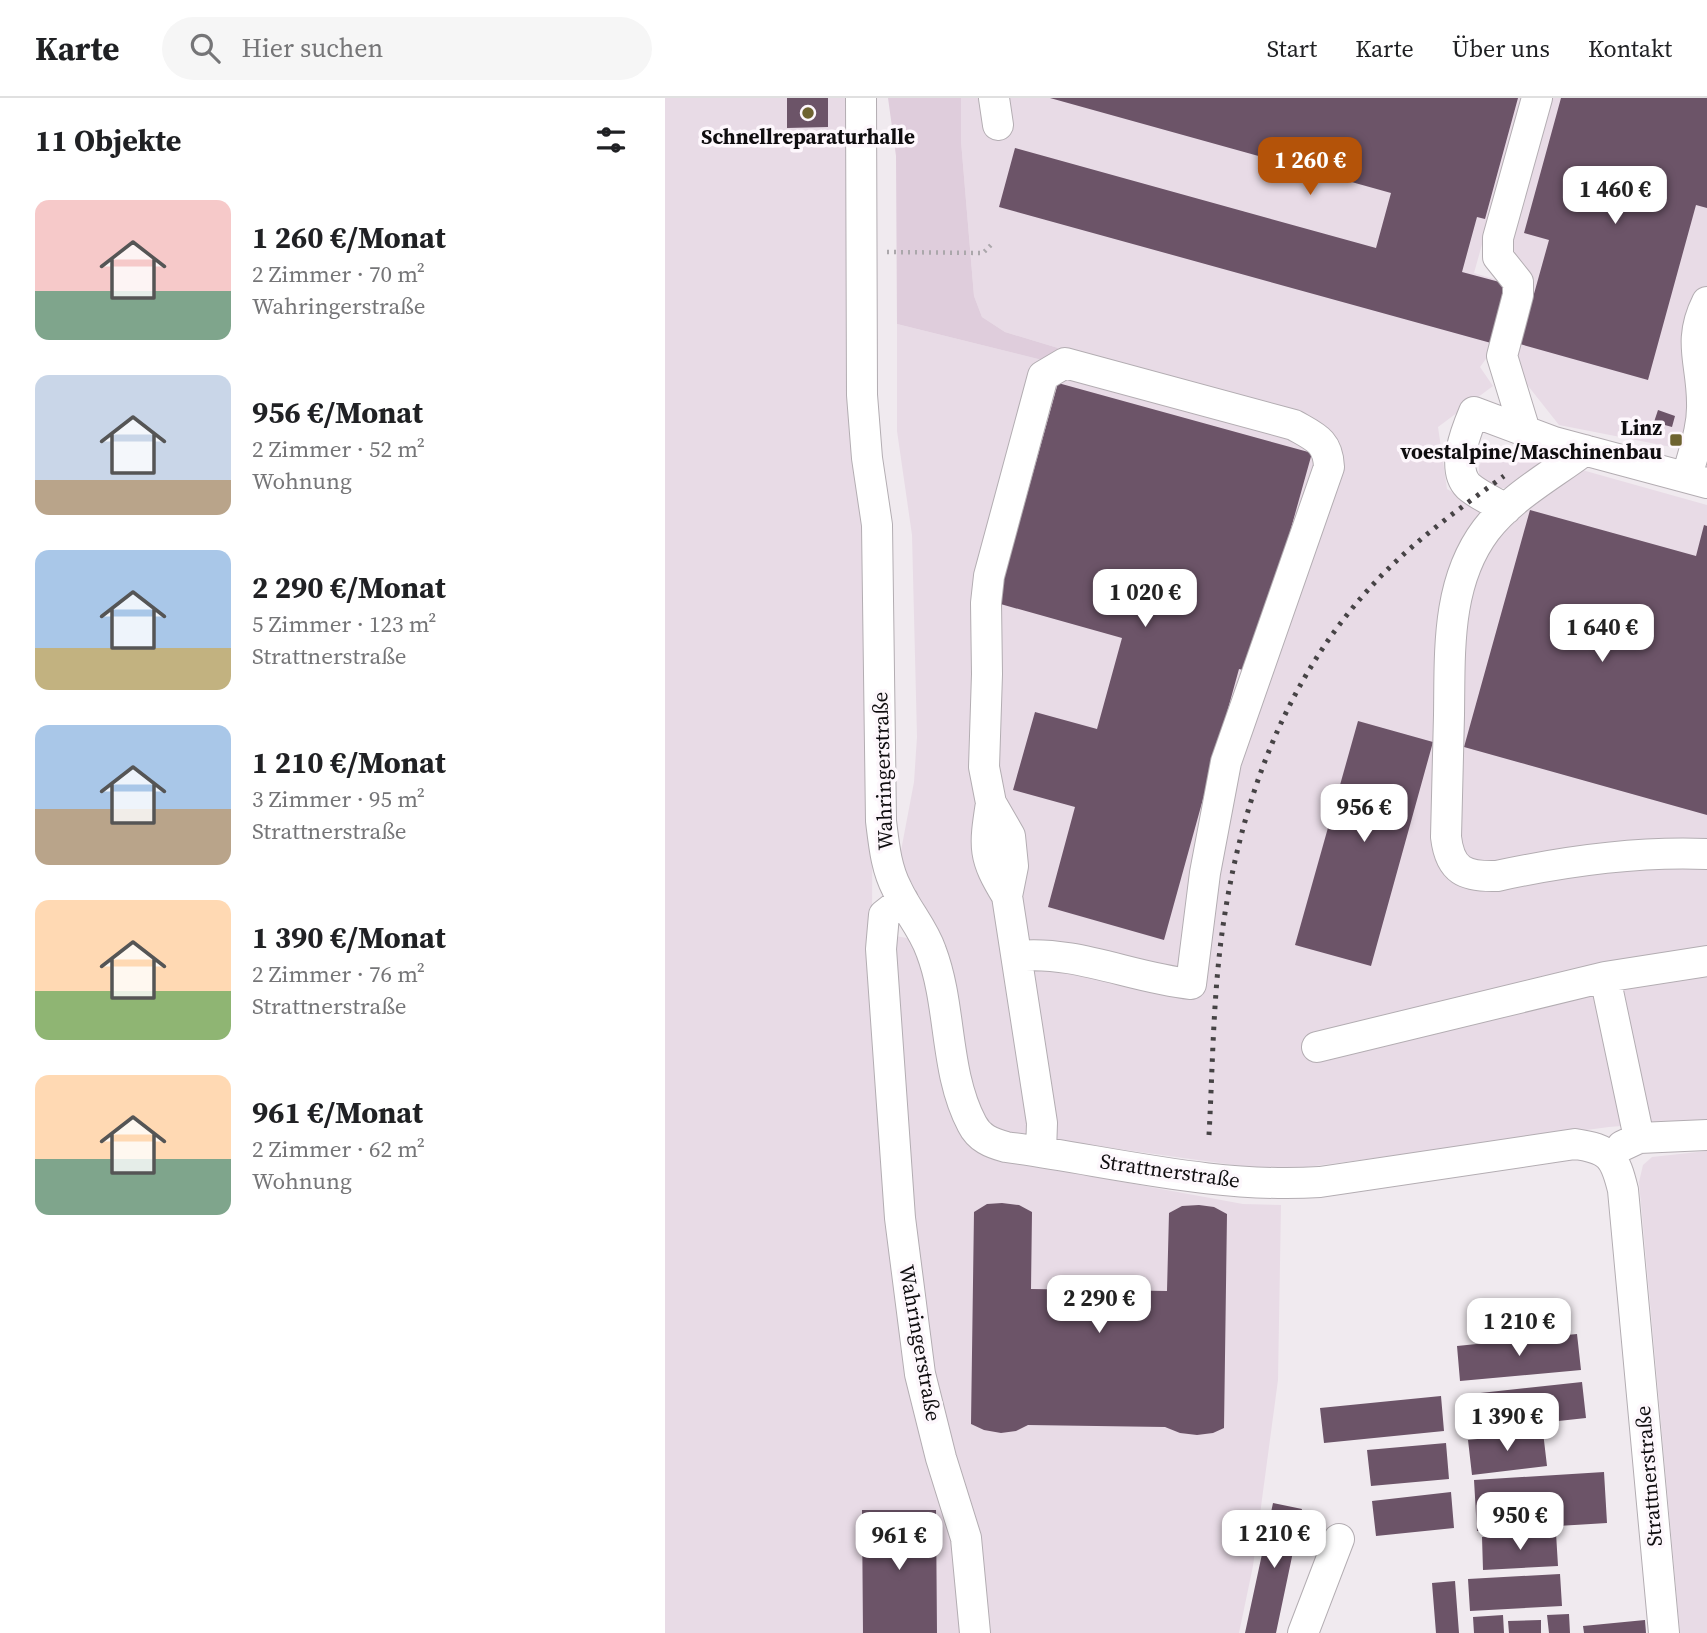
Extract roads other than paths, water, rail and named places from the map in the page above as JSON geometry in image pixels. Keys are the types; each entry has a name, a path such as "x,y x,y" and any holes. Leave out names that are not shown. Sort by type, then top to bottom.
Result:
{"street":[{"name":"Wahringerstraße","path":"861,98 862,395 867,458 877,526 881,821 885,858 903,900 884,915 881,949 900,1218 920,1374 941,1458 966,1538 975,1633"},
{"path":"1525,431 1502,356 1518,295 1518,282 1498,257 1498,238 1537,98"},
{"path":"1506,509 1467,485 1462,471 1461,450 1473,412 1585,450 1697,480 1702,401 1695,342 1699,318 1707,302"},
{"path":"1017,956 1053,954 1167,982 1191,984 1205,873 1226,762 1329,467 1328,453 1320,440 1294,425 1065,363 1043,376 989,576 986,603 984,766 991,803 1010,836 1012,848 1013,866 1007,896 1042,1123 1041,1152"},
{"path":"1585,450 1506,509 1486,531 1468,560 1456,595 1450,639 1446,837 1448,854 1457,867 1468,874 1483,876 1497,876 1584,859 1707,854"},
{"name":"Strattnerstraße","path":"903,900 931,951 941,988 956,1077 972,1124 978,1134 990,1143 1146,1171 1288,1184 1320,1182 1575,1144 1596,1147 1610,1155 1617,1167 1623,1190 1664,1633"},
{"path":"1317,1047 1605,977 1707,961"},
{"path":"1605,977 1639,1138"},
{"path":"1610,1155 1626,1143 1639,1138 1707,1135"},
{"path":"1303,1633 1339,1539"}],"railway":[{"path":"1209,1135 1216,996 1225,913 1245,820 1278,730 1299,687 1324,646 1385,572 1413,546 1504,476"}],"place":[{"name":"Schnellreparaturhalle","path":"808,113"},
{"name":"Linz voestalpine/Maschinenbau","path":"1676,440"}]}
